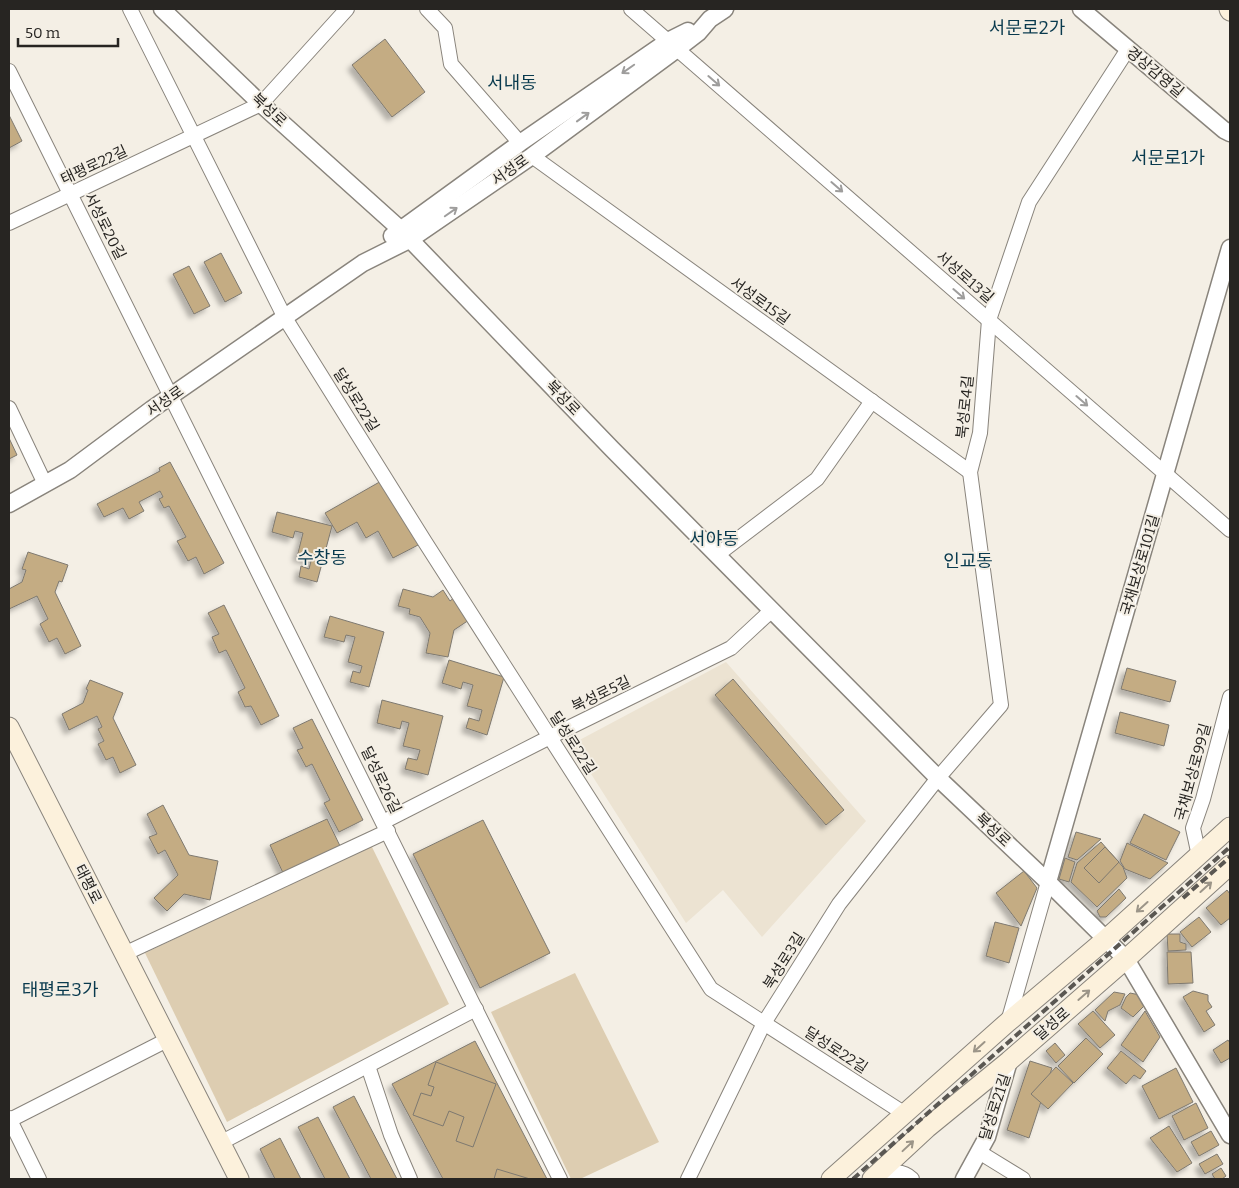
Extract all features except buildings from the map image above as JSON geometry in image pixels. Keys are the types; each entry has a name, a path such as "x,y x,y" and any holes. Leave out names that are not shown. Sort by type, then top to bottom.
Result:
{"main road":[{"name":"태평로","path":"9,727 239,1179"},
{"path":"831,1179 1008,1022 1106,939 1230,827"},
{"name":"달성로","path":"872,1179 927,1128 1009,1061 1126,959 1230,865"}],"street":[{"path":"130,9 286,318"},
{"name":"북성로","path":"162,9 261,104 406,234 612,449 938,778 1126,959 1230,1134"},
{"path":"261,104 347,9"},
{"name":"서성로15길","path":"427,9 445,28 451,64 526,150 970,472"},
{"name":"서성로13길","path":"631,9 1230,530"},
{"name":"서성로","path":"9,504 70,470 152,409 286,318 673,45 698,33 710,19 725,9"},
{"name":"경상감영길","path":"1081,9 1224,130 1230,133"},
{"name":"북성로4길","path":"938,778 1001,705 970,472 980,433 989,320 1029,202 1128,49"},
{"name":"서성로20길","path":"9,71 172,396"},
{"name":"태평로22길","path":"9,223 261,104"},
{"name":"국채보상로101길","path":"1048,882 1230,248"},
{"name":"달성로22길","path":"286,318 420,534 711,989 905,1114"},
{"name":"달성로26길","path":"172,396 560,1179"},
{"path":"717,555 817,479 872,401"},
{"path":"9,408 45,484"},
{"name":"북성로5길","path":"124,954 385,827 550,737 731,648 772,610"},
{"name":"국채보상로99길","path":"1198,856 1193,828 1203,799 1230,696"},
{"name":"북성로3길","path":"688,1179 764,1023 839,904 938,778"},
{"path":"1008,1022 1048,882"},
{"path":"220,1143 476,1009"},
{"path":"39,1179 9,1119 167,1040"},
{"name":"달성로21길","path":"964,1179 987,1137 1009,1061"},
{"path":"368,1066 392,1135 410,1179"},
{"name":"달성로21길","path":"979,1152 1023,1179"},
{"path":"876,1179 896,1171 908,1175 912,1179"}],"shaded area":[{"path":"726,662 866,821 762,937 723,890 686,923 572,744"},
{"path":"371,845 449,1004 227,1122 145,953"},
{"path":"575,973 659,1142 580,1179 571,1179 491,1012"}],"railway":[{"path":"853,1179 1230,847"},
{"path":"1183,898 1230,857"}],"district":[{"name":"서문로2가","path":"1027,28"},
{"name":"서내동","path":"512,83"},
{"name":"서문로1가","path":"1168,158"},
{"name":"서야동","path":"714,539"},
{"name":"수창동","path":"322,558"},
{"name":"인교동","path":"968,561"},
{"name":"태평로3가","path":"60,990"}]}
